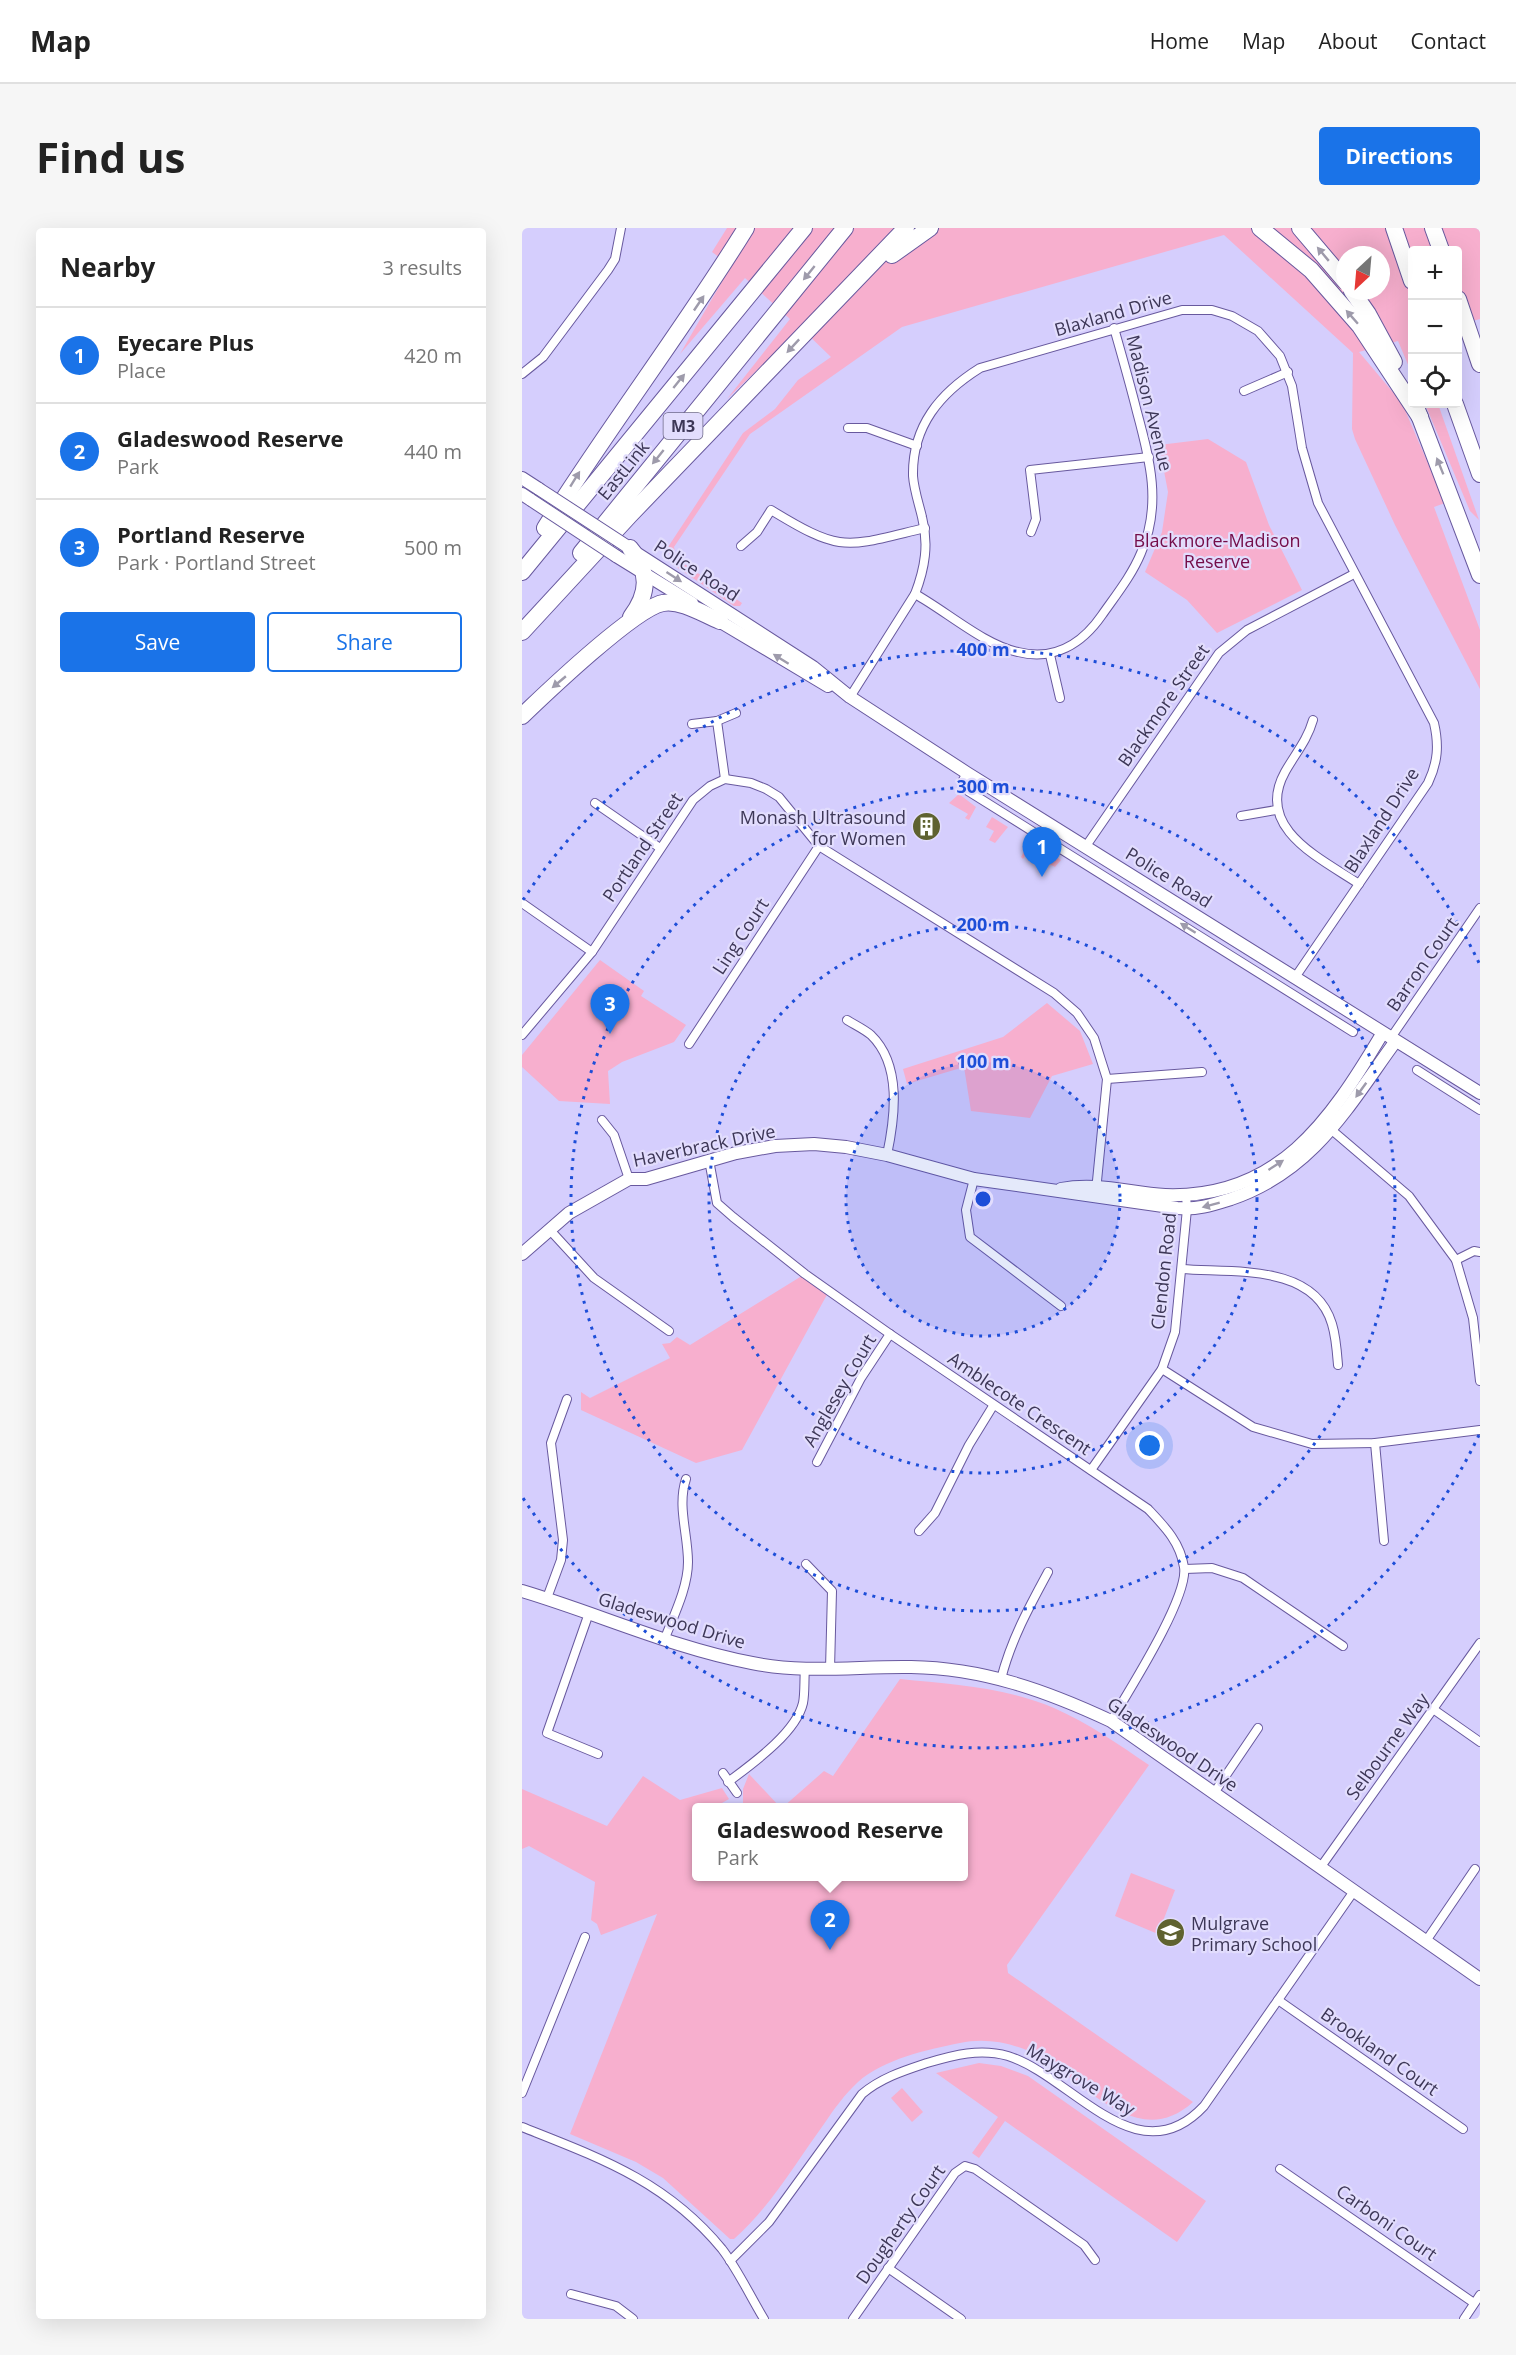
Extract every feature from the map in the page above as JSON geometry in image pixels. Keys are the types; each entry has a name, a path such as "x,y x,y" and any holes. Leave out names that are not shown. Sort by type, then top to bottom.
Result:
{"highway":[{"path":"522,565 586,462 701,302 747,228"},
{"name":"EastLink","path":"522,572 804,228"},
{"name":"EastLink","path":"522,626 845,228"},
{"path":"522,632 906,228"},
{"path":"827,309 910,241 930,228"},
{"path":"1260,228 1311,270 1360,326 1408,395"},
{"path":"1300,228 1336,270"},
{"path":"1394,228 1408,267"},
{"path":"1433,228 1440,246"},
{"path":"1358,300 1385,342 1408,390"},
{"path":"1458,300 1480,364"},
{"path":"1416,408 1480,575"},
{"path":"1456,408 1480,474"},
{"path":"1471,450 1480,481"},
{"path":"624,550 640,560 647,586 642,603 626,624"},
{"path":"522,716 626,624 648,609 663,603 681,604 720,621"}],"street":[{"path":"522,374 543,357 608,270 615,259 621,228"},
{"name":"Blaxland Drive","path":"850,697 915,594 925,563 925,528 913,476 917,446 927,420 947,391 980,368 1182,310 1212,310 1232,316 1257,330 1274,347 1288,372 1310,481 1318,503 1434,723 1438,753 1428,783 1296,976"},
{"name":"Madison Avenue","path":"1050,655 1074,644 1087,634 1137,563 1151,525 1154,507 1153,470 1114,328"},
{"path":"1244,391 1288,372"},
{"path":"848,428 867,428 917,446"},
{"path":"1031,532 1036,519 1030,470 1149,457"},
{"name":"Police Road","path":"522,478 624,550"},
{"name":"Police Road","path":"527,497 624,550 813,667 850,697"},
{"path":"741,546 757,532 771,510 808,533 839,544 863,544 925,528"},
{"name":"Police Road","path":"644,574 807,675 850,697 967,773 1296,976 1389,1038 1477,1090"},
{"name":"Blackmore Street","path":"1086,846 1219,653 1247,630 1354,574"},
{"path":"915,594 1008,650 1050,655 1060,698"},
{"path":"692,724 717,721 736,713"},
{"path":"1312,720 1309,736 1283,776 1275,810 1297,842 1359,884"},
{"path":"717,721 725,779 751,783 779,798 819,846 1054,993 1077,1013 1094,1038 1107,1079 1095,1192"},
{"path":"967,773 962,782 968,791 1353,1032"},
{"name":"Portland Street","path":"522,1035 592,952 693,800 710,786 725,779"},
{"path":"595,803 660,848"},
{"path":"1241,816 1275,810"},
{"path":"1017,822 1034,813"},
{"name":"Ling Court","path":"689,1044 819,846"},
{"path":"522,903 592,952"},
{"name":"Barron Court","path":"1389,1038 1480,908"},
{"path":"1237,959 1246,945"},
{"path":"847,1020 871,1036 888,1060 894,1092 894,1123 887,1155"},
{"name":"Haverbrack Drive","path":"522,1254 569,1213 629,1179 646,1179 709,1160 775,1146 814,1144 887,1155 974,1179 1057,1190 1083,1185 1095,1192 1137,1201 1187,1209 1211,1206 1271,1181 1311,1153 1327,1126 1389,1038"},
{"path":"1417,1070 1480,1110"},
{"path":"1107,1079 1202,1071"},
{"path":"1462,1099 1477,1090"},
{"path":"602,1120 614,1136 629,1179"},
{"path":"1327,1126 1409,1196 1456,1260 1473,1318 1480,1381"},
{"name":"Haverbrack Drive","path":"1095,1192 1186,1195 1230,1188 1250,1181 1299,1149 1327,1126"},
{"name":"Amblecote Crescent","path":"709,1160 717,1203 805,1274 993,1406 1148,1509 1173,1535 1185,1569"},
{"path":"974,1179 966,1210 970,1237 1060,1306"},
{"name":"Clendon Road","path":"1091,1470 1162,1369 1175,1332 1187,1209 1186,1195"},
{"path":"549,1229 594,1278 669,1331"},
{"path":"1456,1260 1474,1251 1480,1252"},
{"path":"1182,1269 1266,1275 1299,1284 1313,1294 1332,1322 1338,1365"},
{"name":"Anglesey Court","path":"817,1462 861,1378 890,1334"},
{"path":"1162,1369 1253,1427 1282,1438 1312,1444 1376,1443 1480,1431"},
{"path":"547,1598 561,1560 562,1540 551,1443 567,1399"},
{"path":"919,1531 935,1513 969,1444 993,1406"},
{"path":"1376,1443 1384,1541"},
{"path":"666,1638 684,1584 688,1564 681,1492 686,1479"},
{"path":"806,1564 832,1592 830,1669"},
{"path":"1112,1721 1176,1604 1185,1569 1212,1568 1243,1578 1333,1642 1343,1646"},
{"path":"1001,1679 1008,1653 1022,1620 1048,1572"},
{"name":"Gladeswood Drive","path":"522,1591 699,1650 754,1664 805,1669 936,1668 1001,1679 1057,1696 1112,1721 1480,1979"},
{"path":"589,1613 547,1733 598,1754"},
{"name":"Selbourne Way","path":"1320,1868 1480,1643"},
{"path":"728,1782 771,1750 788,1728 803,1704 805,1669"},
{"path":"1433,1709 1480,1742"},
{"path":"1214,1793 1258,1728"},
{"path":"723,1773 737,1793"},
{"path":"1426,1941 1475,1869"},
{"name":"Maygrove Way","path":"728,2258 776,2213 855,2101 870,2087 892,2075 971,2052 1005,2055 1041,2071 1120,2124 1138,2131 1162,2130 1186,2121 1204,2106 1354,1891"},
{"path":"522,2093 585,1937"},
{"name":"Brookland Court","path":"1278,2000 1463,2129"},
{"path":"522,2127 609,2162 646,2181 690,2215 728,2258 764,2319"},
{"name":"Dougherty Court","path":"853,2319 955,2173 965,2166 975,2169 1084,2245 1095,2260"},
{"name":"Carboni Court","path":"1280,2169 1474,2303"},
{"path":"888,2268 961,2319"},
{"path":"571,2294 616,2306 633,2319"},
{"path":"1464,2319 1480,2295"}],"green space":[{"path":"727,228 1480,228 1480,319 1462,324 1462,246 1408,246 1408,365 1398,341 1359,352 1402,403 1445,503 1434,507 1480,630 1480,689 1395,525 1355,439 1352,429 1353,353 1224,235 902,327 750,434 674,547 677,559 742,603 740,606 734,606 672,564 668,547 743,433 775,409 798,380 831,357 801,328 727,399 790,319 745,278 680,354 731,266 712,252"},
{"path":"1427,408 1439,408 1479,520 1470,511"},
{"name":"Blackmore-Madison Reserve","path":"1208,439 1246,462 1269,525 1302,590 1217,633 1187,600 1145,572 1162,532 1168,492 1159,445"},
{"path":"959,794 976,807 969,820 965,818 968,814 949,803"},
{"path":"992,817 1008,827 995,843 989,840 994,831 986,827"},
{"path":"1030,841 1061,860 1055,867 1037,858 1039,855 1029,849 1023,859 1021,857"},
{"path":"600,960 644,991 641,996 686,1025 674,1042 622,1062 608,1071 610,1104 559,1101 522,1067 522,1055"},
{"path":"1047,1003 1080,1031 1093,1064 1052,1076 1030,1118 971,1111 964,1067 907,1084 903,1069 1003,1037"},
{"path":"805,1274 829,1291 742,1450 696,1463 581,1410 581,1392 590,1398 670,1358 662,1344 670,1343 677,1337 690,1345"},
{"path":"900,1679 997,1691 1036,1701 1079,1720 1149,1765 1007,1965 1008,1973 1193,2102 1173,2115 1152,2120 1132,2117 1094,2096 1039,2056 1020,2048 990,2041 970,2041 920,2052 880,2067 853,2087 836,2107 771,2199 734,2239 730,2239 663,2178 636,2162 570,2134 657,1914 601,1935 597,1924 591,1920 595,1882 529,1846 522,1849 522,1789 607,1826 643,1776 680,1800 722,1788 729,1799 722,1803 692,1803 692,1881 968,1881 968,1803 788,1803 824,1771 833,1776"},
{"path":"749,1774 776,1803 743,1803 743,1789"},
{"path":"1131,1873 1175,1890 1158,1934 1115,1916"},
{"path":"979,2063 1001,2066 1028,2076 1206,2201 1177,2242 1005,2121 979,2158 972,2153 998,2117 936,2073"},
{"path":"902,2088 923,2112 912,2122 891,2098"}],"place":[{"name":"Monash Ultrasound for Women","path":"927,827"},
{"name":"Eyecare Plus","path":"1042,877"},
{"name":"Portland Reserve","path":"610,1034"},
{"name":"Mulgrave Primary School","path":"1170,1933"},
{"name":"Gladeswood Reserve","path":"830,1950"}]}
